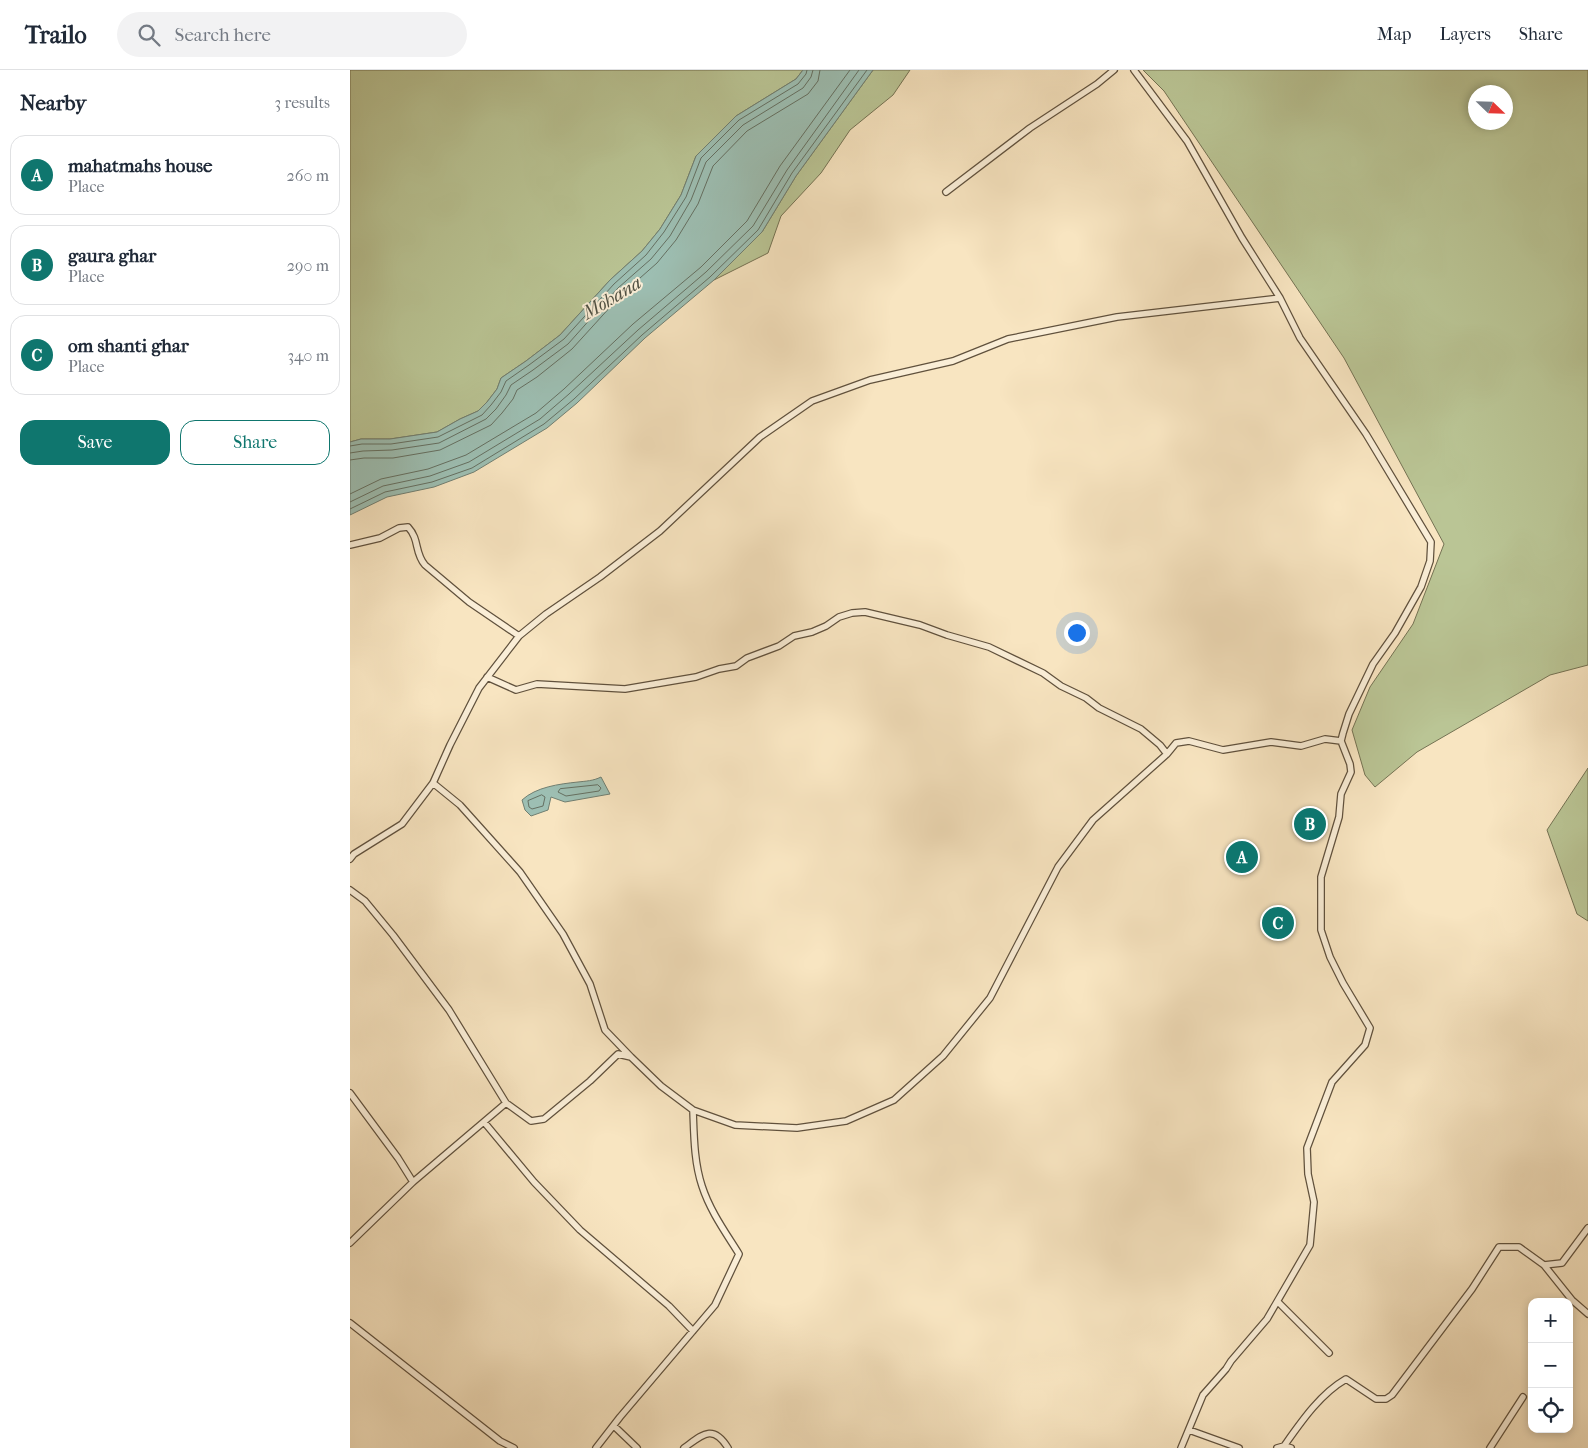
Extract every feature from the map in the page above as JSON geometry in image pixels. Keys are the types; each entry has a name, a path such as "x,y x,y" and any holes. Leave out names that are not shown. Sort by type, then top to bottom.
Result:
{"street":[{"path":"946,192 1030,128 1097,84 1114,70"},
{"path":"1134,70 1187,141 1242,238 1280,298 1300,338 1366,434 1431,542 1430,561 1420,587 1395,633 1373,664 1349,714 1342,742 1351,772 1341,794 1339,817 1321,877 1321,930 1330,956 1343,983 1370,1028 1365,1045 1332,1082 1307,1148 1308,1174 1314,1202 1310,1245 1267,1319 1202,1395 1181,1448"},
{"path":"350,859 354,854 402,824 433,783 450,744 479,688 519,636 546,614 660,532 760,437 812,401 870,380 953,361 1008,339 1117,318 1280,298"},
{"path":"350,545 380,538 399,528 408,527 415,535 419,558 425,565 469,602 519,636"},
{"path":"488,677 516,690 537,684 625,688 696,677 736,666 747,658 779,646 794,636 812,632 826,626 839,617 865,612 920,625 947,636 989,647 1043,673 1060,686 1142,729 1167,754"},
{"path":"433,783 460,805 520,872 562,934 590,984 605,1030 661,1086 693,1110 735,1125 797,1128 846,1121 894,1100 943,1056 990,998 1058,867 1093,820 1167,754 1176,743 1188,741 1223,750 1271,742 1301,746 1325,739 1342,742"},
{"path":"350,890 371,908 449,1010 506,1103 531,1121 544,1118 590,1081 618,1054 631,1057"},
{"path":"350,1093 398,1158 413,1182"},
{"path":"350,1243 413,1182 506,1103"},
{"path":"596,1448 714,1305 739,1254 716,1217 702,1186 694,1147 693,1110"},
{"path":"484,1122 534,1182 580,1230 669,1306 693,1331"},
{"path":"1544,1265 1562,1263 1588,1228"},
{"path":"1281,1447 1300,1422 1334,1386 1346,1379 1376,1399 1386,1399 1392,1395 1472,1289 1499,1247 1519,1247 1544,1265 1572,1300 1588,1314"},
{"path":"1278,1302 1329,1353"},
{"path":"350,1323 500,1441 514,1448"},
{"path":"1490,1448 1522,1397"},
{"path":"614,1426 637,1448"},
{"path":"1189,1430 1239,1448"},
{"path":"684,1448 704,1433 712,1433 722,1438 728,1448"},
{"path":"1281,1447 1291,1448"}],"green space":[{"path":"350,70 803,70 796,79 736,116 696,156 681,195 660,229 642,251 610,280 560,335 501,378 497,389 478,411 437,432 390,439 361,439 350,442"},
{"path":"873,70 910,70 893,95 850,130 821,173 781,216 768,253 714,280 762,232 796,176"},
{"path":"1143,70 1588,70 1588,665 1550,675 1417,752 1375,787 1365,775 1352,730 1370,687 1413,624 1444,544 1344,358 1164,91"},
{"path":"1588,768 1588,921 1577,914 1547,830"}],"water":[{"name":"Mohana","path":"803,70 873,70 796,176 762,232 714,280 645,338 577,403 547,428 474,472 434,487 387,497 350,515 350,442 361,439 390,439 437,432 478,411 497,389 501,378 560,335 610,280 642,251 660,229 681,195 696,156 736,116 796,79"},
{"path":"601,777 610,794 565,802 551,797 548,810 531,816 525,810 522,800 534,792 556,785 590,781"}],"place":[{"name":"gaura ghar","path":"1310,824"},
{"name":"mahatmahs house","path":"1242,857"},
{"name":"om shanti ghar","path":"1278,923"}]}
